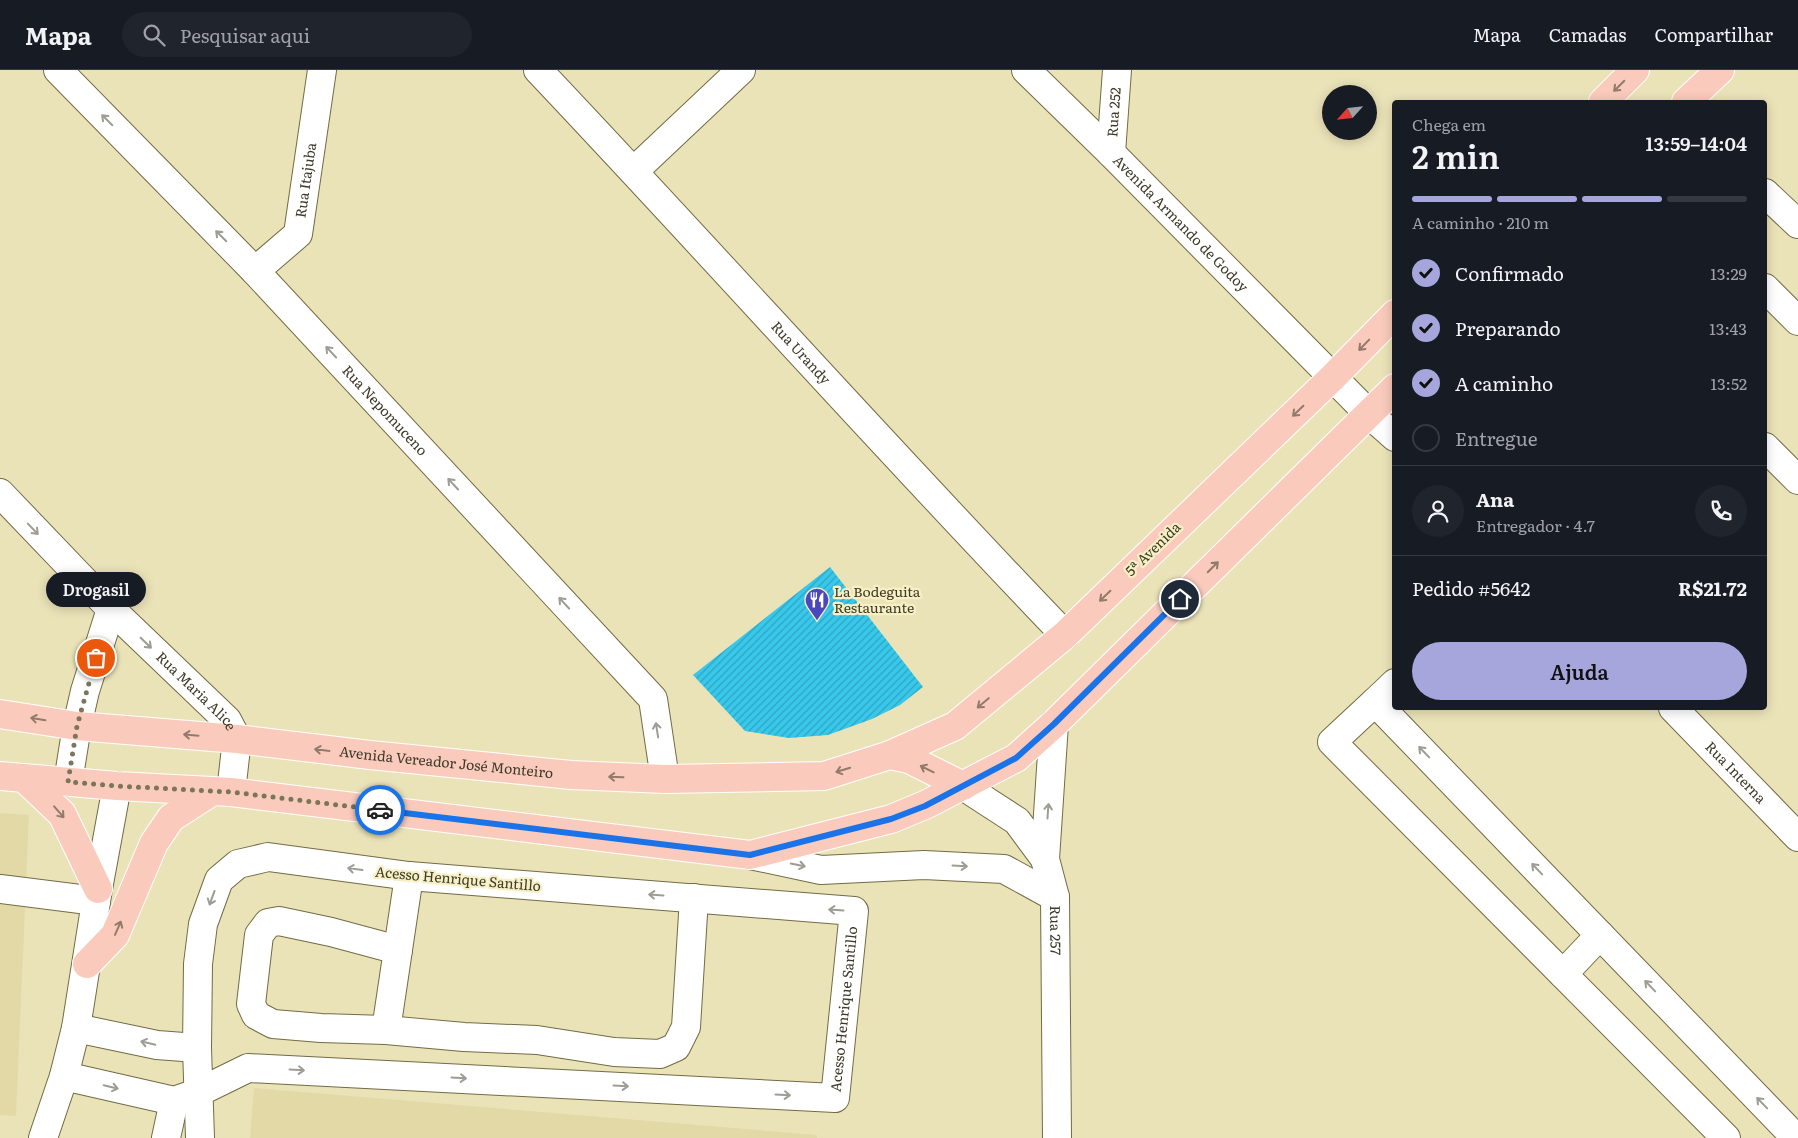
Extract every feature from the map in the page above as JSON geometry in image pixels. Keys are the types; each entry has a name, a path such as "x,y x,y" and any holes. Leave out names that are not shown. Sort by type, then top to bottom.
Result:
{"main road":[{"path":"1605,100 1635,70"},
{"path":"1693,96 1720,70"},
{"name":"5ª Avenida","path":"890,755 954,726 1065,635 1333,377 1392,317"},
{"path":"12,777 222,792 750,855 891,819 925,806 1016,758 1054,724 1392,391"},
{"name":"Avenida Vereador José Monteiro","path":"0,714 77,726 237,740 561,774 665,779 824,776 890,755"},
{"path":"890,755 909,760 963,786"},
{"path":"12,777 62,814 98,895"},
{"path":"87,964 115,935 154,843 171,818 222,792"}],"street":[{"name":"Rua Nepomuceno","path":"58,70 255,271 653,699 665,779"},
{"name":"Rua Itajuba","path":"255,271 298,234 322,70"},
{"name":"Rua Urandy","path":"538,70 634,171 966,532 1065,635"},
{"path":"634,171 741,70"},
{"name":"Avenida Armando de Godoy","path":"1026,70 1333,377"},
{"name":"Rua 252","path":"1111,153 1117,70"},
{"path":"1767,195 1798,224"},
{"path":"1767,290 1798,321"},
{"path":"1333,377 1392,434"},
{"path":"1767,449 1798,480"},
{"name":"Rua Maria Alice","path":"0,493 111,609 227,720 237,740 222,792"},
{"path":"68,782 85,690 111,609"},
{"path":"1392,686 1332,742 1726,1138"},
{"path":"1375,702 1787,1128"},
{"name":"Rua Interna","path":"1675,710 1798,837"},
{"name":"Rua 257","path":"1054,724 1044,860 1054,897 1057,1138"},
{"path":"43,1138 64,1076 76,1028 117,786"},
{"path":"963,786 1016,821 1044,860"},
{"path":"750,855 821,870 924,865 1004,869 1054,897"},
{"name":"Acesso Henrique Santillo","path":"166,1138 186,1097 197,1048 198,964 203,924 219,880 238,864 268,857 410,876 854,911 835,1098 248,1068 186,1097"},
{"path":"386,1030 410,876"},
{"path":"0,889 98,895"},
{"path":"398,950 332,932 279,921 268,923 259,935 251,1004 256,1015 272,1024 537,1040 614,1052 660,1054 676,1047 686,1027 694,898"},
{"path":"1563,974 1600,935"},
{"path":"76,1028 157,1045 197,1048"},
{"path":"64,1076 186,1097"},
{"name":"Acesso Henrique Santillo","path":"186,1097 200,1138"}],"shaded area":[{"path":"0,813 29,815 16,1116 0,1115"},
{"path":"254,1088 817,1135 817,1138 250,1138"}],"building":[{"name":"La Bodeguita Restaurante","path":"830,567 923,687 900,705 872,719 828,735 789,738 745,731 693,675"}],"way so far":[{"path":"96,658 85,690 68,782 231,792 380,810"}],"place":[{"name":"La Bodeguita Restaurante","path":"817,621"},
{"name":"Drogasil","path":"96,658"}],"route":[{"path":"380,810 750,855 891,819 925,806 1016,758 1054,724 1180,599"}]}
